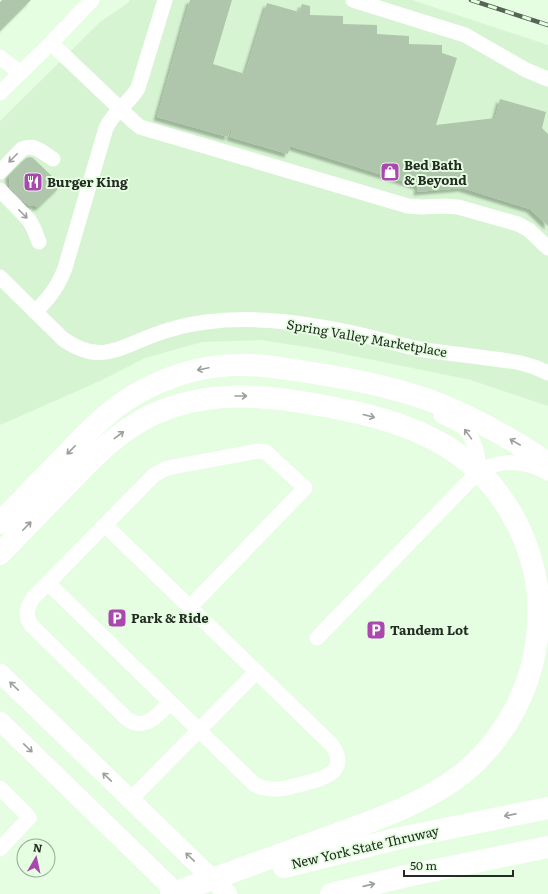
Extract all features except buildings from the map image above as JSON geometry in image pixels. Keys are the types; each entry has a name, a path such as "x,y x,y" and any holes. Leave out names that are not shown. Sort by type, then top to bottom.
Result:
{"highway":[{"path":"0,523 84,436 103,418 124,402 160,382 185,373 223,366 254,366 339,377 380,386 429,400 510,439 548,463"},
{"path":"0,554 90,461 132,426 173,406 198,400 239,396 271,398 359,413 392,422 432,438 456,452 479,471 495,489 508,508 526,542 534,570 539,602 538,630 534,659 514,712 497,737 467,770 442,788 407,806 363,825 171,894"},
{"name":"New York State Thruway","path":"185,894 296,863 400,838 548,808"},
{"path":"331,894 548,846"}],"main road":[{"path":"0,673 228,894"},
{"path":"0,721 178,894"}],"street":[{"path":"0,93 92,0"},
{"path":"35,312 51,295 61,278 106,128 109,121 138,88 165,0"},
{"path":"353,0 465,35 526,70 548,79"},
{"path":"51,43 136,125 143,128 408,206 458,207 518,224 529,230 548,248"},
{"path":"0,57 20,73"},
{"path":"0,172 22,149 26,147 34,147 53,159"},
{"path":"0,190 29,220 39,242"},
{"name":"Spring Valley Marketplace","path":"1,280 57,334 71,345 96,353 114,351 154,335 195,323 217,320 249,319 308,325 362,335 423,349 464,356 516,361 548,373"},
{"path":"300,371 377,392 456,423 467,432 475,445 479,471"},
{"path":"170,702 152,720 142,724 137,724 127,719 28,622 27,610 29,604 154,475 165,469 263,451 269,453 304,488 190,607"},
{"path":"317,638 479,471 500,464 514,462 531,465 548,473"},
{"path":"48,583 259,788 275,789 324,778 330,775 338,764 336,751 332,746 105,525"},
{"path":"130,800 256,672"},
{"path":"0,788 28,814 29,818 0,849"}],"shaded area":[{"path":"130,0 412,0 548,45 548,406 471,380 319,349 261,340 202,342 145,358 100,381 0,425 0,121 100,22 128,3"}],"railway":[{"path":"471,0 548,25"}],"place":[{"name":"Bed Bath & Beyond","path":"390,172"},
{"name":"Burger King","path":"33,182"},
{"name":"Park & Ride","path":"117,618"},
{"name":"Tandem Lot","path":"376,630"}]}
